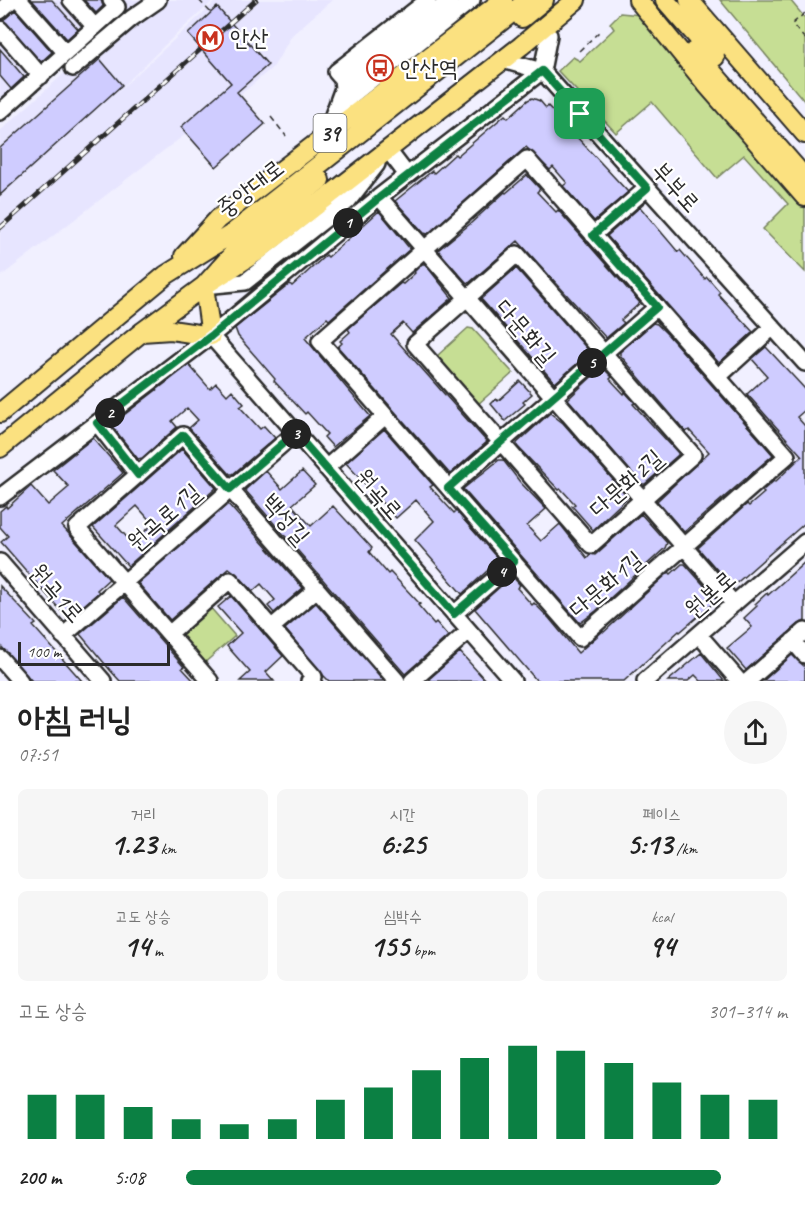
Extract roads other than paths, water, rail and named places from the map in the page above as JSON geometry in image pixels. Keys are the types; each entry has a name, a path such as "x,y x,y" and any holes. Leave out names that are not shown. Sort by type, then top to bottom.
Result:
{"main road":[{"name":"39","path":"166,275 218,219 502,0"},
{"name":"중앙대로","path":"0,413 166,275 230,235 528,0"},
{"path":"142,332 171,330 211,336 204,286 248,237 544,0"},
{"name":"39","path":"0,448 142,332 204,286 256,252 521,46 576,0"},
{"name":"39","path":"521,46 549,35 591,0"},
{"path":"638,0 708,86 805,197"},
{"path":"649,0 805,159"},
{"path":"665,0 805,178"},
{"path":"689,0 805,134"}],"street":[{"path":"0,11 12,0"},
{"path":"19,0 66,53"},
{"path":"71,0 95,27"},
{"path":"3,104 41,76 117,7 111,0"},
{"path":"73,68 132,18 158,0"},
{"path":"343,88 342,79 336,72 428,0"},
{"path":"325,137 343,88 351,79 450,0"},
{"path":"334,116 350,97 472,0"},
{"path":"0,29 41,76"},
{"path":"0,497 211,336 407,175 542,71 549,35"},
{"path":"502,60 542,71"},
{"name":"부부로","path":"542,71 805,363"},
{"path":"388,149 407,175"},
{"name":"다문화1길","path":"527,159 593,235 787,456 580,638 320,341 527,159"},
{"path":"593,235 647,188"},
{"name":"다문화길","path":"379,198 734,604"},
{"name":"다문화2길","path":"517,254 604,353 693,455 591,545 415,344 517,254"},
{"path":"448,488 657,307"},
{"path":"718,377 773,327"},
{"name":"원곡로","path":"211,336 513,681"},
{"path":"326,468 385,416"},
{"path":"97,423 138,475"},
{"name":"원곡로1길","path":"63,636 295,433"},
{"name":"백성길","path":"210,681 77,528 183,435 397,681"},
{"name":"원본로","path":"645,681 805,542"},
{"name":"원곡1로","path":"0,562 103,681"},
{"path":"454,614 514,562"},
{"path":"169,634 230,580 314,676 309,681"},
{"path":"271,628 316,589"},
{"path":"412,681 469,631"},
{"path":"699,634 740,681"},
{"path":"748,681 799,636 805,655"},
{"path":"0,658 20,681"}],"railway":[{"path":"0,228 256,0"}],"place":[{"name":"안산","path":"210,38"},
{"name":"안산역","path":"380,68"}]}
